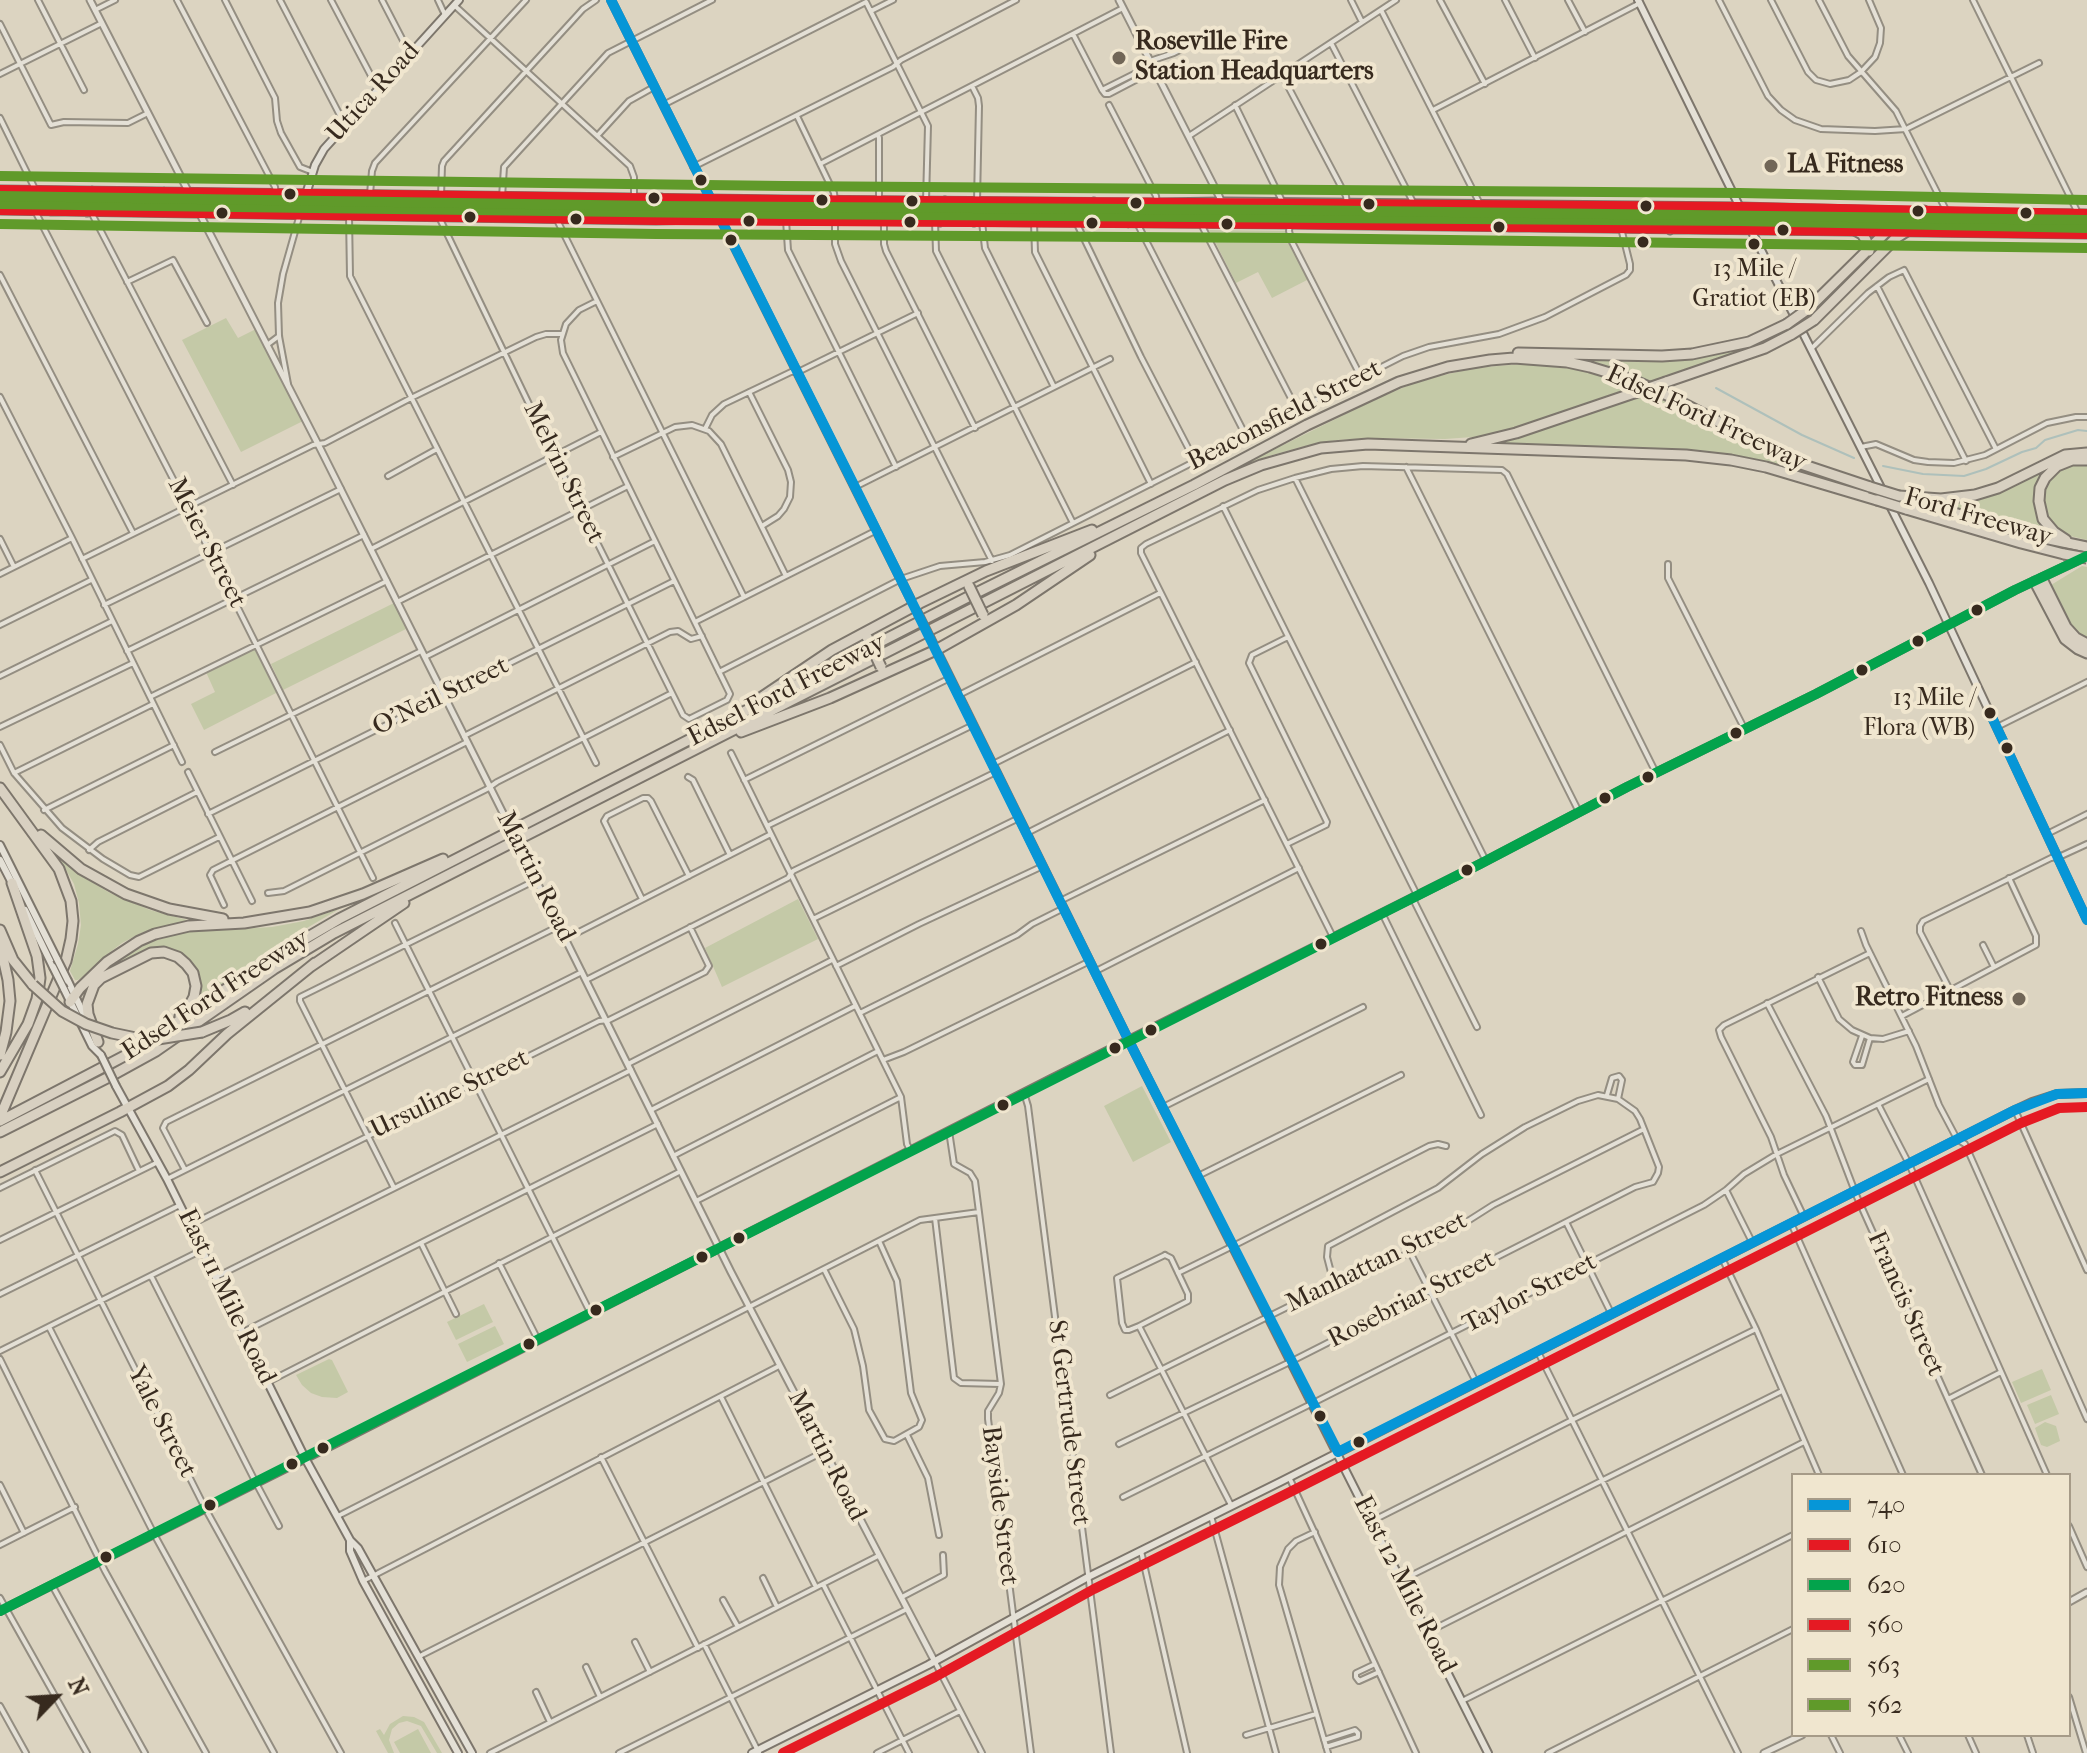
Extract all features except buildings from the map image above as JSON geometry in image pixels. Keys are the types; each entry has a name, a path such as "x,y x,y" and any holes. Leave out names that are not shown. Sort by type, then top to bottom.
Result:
{"highway":[{"path":"1399,382 1418,371 1441,364 1500,354 1662,356 1702,353 1749,342 1787,324 1808,309 1887,231 1899,221 1924,211"},
{"path":"1855,230 1866,240 1869,251"},
{"path":"1456,447 1509,435 1765,348 1814,320 1896,238 1907,231"},
{"name":"Edsel Ford Freeway","path":"1,1115 134,1051 309,935 966,598 1307,425 1399,382 1462,364 1514,358 1590,367 1633,380 1671,397 1798,463 1870,487"},
{"name":"Edsel Ford Freeway","path":"0,1132 134,1064 295,955 334,933 1225,480 1261,465 1333,446 1368,444 1686,455 1766,467 1877,500"},
{"path":"1899,496 1941,499 1975,495 1998,488 2065,455 2087,453"},
{"path":"2084,546 2059,536 2046,523 2039,507 2039,494 2045,478 2057,466 2072,460 2087,460"},
{"path":"727,722 826,654 993,568 1194,485"},
{"name":"Ford Freeway","path":"1870,487 1996,526 2084,546"},
{"name":"Ford Freeway","path":"1877,500 2021,543 2087,557"},
{"path":"708,743 779,719 885,669 936,650 983,620 1024,600 1130,529"},
{"path":"2038,580 2066,627 2087,644"},
{"path":"2038,580 2065,639 2087,653"},
{"path":"965,584 983,620"},
{"path":"868,634 885,669"},
{"path":"0,788 62,874 71,901 72,930 66,961 1,1115"},
{"path":"23,817 81,869 142,901 214,918 275,919"},
{"path":"73,999 107,962 155,934 189,926 275,919 328,907 499,838"},
{"path":"0,1072 28,1024 40,978 37,956 12,883"},
{"path":"0,930 13,960 33,985 62,1011 112,1033 158,1039 202,1032 241,1014 406,902 417,890"},
{"path":"0,944 10,1001 0,1055"},
{"path":"98,1042 87,1004 94,985 115,970 156,952 169,953 182,960 193,973 196,986 187,1010 163,1033"},
{"path":"0,1172 178,1079 227,1034 315,963"}],"main road":[{"name":"East 12 Mile Road","path":"611,0 1488,1753"},
{"path":"1639,2 1948,625 2087,920"},
{"name":"Utica Road","path":"300,214 324,149 457,3"},
{"path":"0,190 879,201 1740,207 2083,214"},
{"path":"50,211 58,202 59,196 55,191"},
{"path":"89,212 83,201 92,191"},
{"path":"161,212 168,202 164,192"},
{"path":"222,213 220,200 231,193"},
{"path":"482,217 490,207 488,197"},
{"path":"516,217 514,205 524,197"},
{"path":"610,219 618,209 616,198"},
{"path":"656,220 653,207 661,198"},
{"path":"783,220 787,210 784,200"},
{"path":"813,220 812,211 820,200"},
{"path":"937,222 948,210 945,201"},
{"path":"977,201 971,213 978,222"},
{"path":"1088,223 1096,213 1094,202"},
{"path":"1131,203 1125,213 1132,223"},
{"path":"1312,224 1320,214 1317,203"},
{"path":"1361,225 1359,214 1368,204"},
{"path":"1450,226 1457,216 1455,205"},
{"path":"1509,227 1508,215 1516,205"},
{"path":"1617,228 1621,219 1618,207"},
{"path":"1670,230 1667,219 1673,207"},
{"path":"1803,230 1809,220 1805,209"},
{"path":"0,210 656,220 2086,233"},
{"path":"1834,230 1832,222 1838,210"},
{"path":"3,1609 2087,557"},
{"name":"East 11 Mile Road","path":"0,845 68,981 92,1046 101,1055"},
{"name":"East 11 Mile Road","path":"0,860 64,989 98,1042 116,1086 167,1179 305,1458 472,1753"},
{"path":"756,1752 935,1662 1088,1577 2015,1110 2045,1097 2087,1093"},
{"name":"East 11 Mile Road","path":"350,1540 350,1551 363,1581 458,1753"},
{"path":"396,1640 406,1636"},
{"path":"421,1687 432,1682"}],"street":[{"path":"38,0 84,90"},
{"name":"Martin Road","path":"90,0 319,445 719,1249 982,1753"},
{"path":"95,10 115,0"},
{"path":"177,0 276,194"},
{"path":"225,0 275,98 281,133 300,167 313,172"},
{"path":"280,0 345,125"},
{"path":"331,0 378,89"},
{"path":"382,0 410,54"},
{"path":"438,0 445,15"},
{"path":"370,194 375,163 526,0"},
{"path":"441,196 442,164 583,9 596,0"},
{"path":"696,0 699,7"},
{"path":"502,197 504,167 608,53 712,0"},
{"path":"871,11 893,0"},
{"path":"693,167 893,67 1016,0"},
{"path":"1119,0 1231,224"},
{"path":"1351,0 1362,22"},
{"path":"1189,136 1396,0"},
{"path":"1440,0 1485,84"},
{"path":"1505,0 1535,58"},
{"path":"1568,0 1585,32"},
{"path":"1719,0 1768,96 1788,116 1821,129 1906,129 2039,63"},
{"path":"1771,0 1804,67 1816,80 1830,84 1840,83 1861,72 1875,57 1881,33 1879,20 1869,0"},
{"path":"1819,0 1848,56 1892,104 1947,212"},
{"path":"1973,0 2083,214"},
{"path":"663,105 866,1 928,126 926,201"},
{"path":"1433,110 1639,2"},
{"path":"457,3 491,39 632,169 634,198"},
{"path":"820,164 1123,8"},
{"path":"1381,10 1480,205"},
{"path":"0,74 102,23"},
{"path":"0,24 51,125 64,122 128,123 148,113"},
{"path":"1150,61 1218,31"},
{"path":"1073,34 1102,90 1148,67 1154,68"},
{"path":"1331,43 1414,204"},
{"path":"1282,75 1346,196 1347,204"},
{"path":"972,86 978,101 977,201"},
{"path":"598,135 629,101 654,87"},
{"path":"1109,105 1157,203"},
{"path":"1235,105 1283,203"},
{"path":"797,116 835,200"},
{"path":"0,118 36,191"},
{"path":"878,135 879,201"},
{"name":"Meier Street","path":"35,211 188,507 373,878"},
{"path":"89,212 233,485"},
{"name":"Utica Road","path":"290,390 279,336 279,291 300,214"},
{"path":"349,215 349,272 596,763"},
{"name":"Melvin Street","path":"439,216 684,717 689,719 729,698 719,672"},
{"path":"556,218 744,597"},
{"path":"783,220 788,250 896,467"},
{"path":"835,221 836,250 992,561"},
{"path":"884,221 884,244 975,428"},
{"path":"937,222 936,251 1073,523"},
{"path":"978,222 985,248 1054,388"},
{"path":"1076,222 1195,461"},
{"path":"1034,223 1034,249 1151,484"},
{"path":"1132,223 1246,436"},
{"path":"1201,224 1297,410"},
{"path":"1290,224 1292,242 1361,377"},
{"name":"Beaconsfield Street","path":"719,672 901,579 940,566 992,561 1010,555 1403,356 1421,349 1519,328 1545,317 1630,270 1617,228"},
{"path":"127,282 173,260 207,323"},
{"path":"1812,348 1877,286 1904,270 1996,449"},
{"path":"0,275 133,533"},
{"path":"1877,286 1966,461"},
{"path":"597,301 573,315 566,324 562,334 565,360 719,672"},
{"path":"705,429 718,408 918,313"},
{"path":"82,559 543,335 562,334"},
{"path":"267,345 279,336"},
{"path":"855,487 1110,359"},
{"path":"749,392 791,482 791,493 784,509 775,519 762,526"},
{"path":"0,397 182,762"},
{"path":"1861,447 1876,444 1928,462 1966,461 2047,423 2087,417"},
{"path":"613,457 685,425 705,429 721,444 786,576"},
{"path":"371,549 601,432"},
{"path":"388,476 437,449"},
{"path":"1333,937 1141,553 1141,548 1223,506 1295,478 1350,467 1504,471 1656,773"},
{"path":"1406,467 1579,814"},
{"path":"1295,478 1486,861"},
{"path":"397,602 628,486"},
{"path":"104,605 341,489"},
{"path":"1223,506 1477,1027"},
{"path":"695,622 877,530"},
{"path":"127,651 364,535"},
{"path":"0,574 72,538"},
{"path":"0,539 14,567"},
{"path":"425,657 655,541"},
{"path":"1668,564 1668,578 1745,730"},
{"path":"0,625 91,580"},
{"path":"150,697 387,581"},
{"name":"O'Neil Street","path":"208,814 675,581"},
{"path":"959,695 1161,593"},
{"path":"0,676 112,621"},
{"path":"224,905 210,875 213,870 674,631 691,639 702,636"},
{"path":"1287,844 1326,825 1327,820 1249,663 1249,658 1288,637"},
{"path":"215,752 421,650"},
{"path":"586,980 791,876 793,871 1196,662"},
{"path":"0,727 133,663"},
{"path":"744,780 950,678"},
{"path":"1997,727 2087,682"},
{"path":"268,893 284,891 672,693"},
{"path":"14,773 153,704"},
{"path":"767,826 973,725"},
{"path":"1027,833 1230,730"},
{"path":"0,745 14,773 44,810 89,850 130,875 139,877 219,837"},
{"path":"44,810 174,745"},
{"path":"731,753 901,1097 907,1144 911,1151"},
{"path":"188,772 252,901"},
{"path":"688,777 693,780 730,855"},
{"path":"89,850 98,842 197,792"},
{"path":"642,899 604,823 605,819 643,798 651,801 689,876"},
{"path":"860,1013 1017,935 1062,904 1265,800"},
{"path":"2047,834 2087,814"},
{"path":"813,919 1020,818"},
{"path":"565,939 771,834"},
{"path":"1950,990 1920,932 1925,920 2051,858 2087,844"},
{"path":"836,966 1043,866"},
{"path":"1096,971 1299,868"},
{"path":"1902,1016 2033,947 2037,942 2009,878"},
{"path":"394,1188 300,997 536,880"},
{"path":"1382,913 1481,1115"},
{"path":"395,923 591,1314"},
{"path":"185,1170 165,1132 164,1124 559,926"},
{"name":"Ursuline Street","path":"190,1225 599,1021 609,1020 705,972 709,967 690,927"},
{"path":"1861,931 1957,1139 1965,1144 2087,1419"},
{"path":"1983,945 1994,967"},
{"path":"1804,1217 1784,1175 1771,1137 1719,1030 1870,953"},
{"path":"216,1277 501,1134 833,960"},
{"path":"883,1060 1091,961"},
{"path":"167,1179 582,972"},
{"path":"1818,977 1839,1019 1862,1036 1891,1038 1909,1031"},
{"name":"Francis Street","path":"1767,1003 1830,1128 1981,1473"},
{"path":"651,1110 856,1005"},
{"path":"1163,1107 1363,1007"},
{"path":"1862,1036 1853,1062 1855,1065 1862,1065 1870,1038"},
{"path":"673,1156 879,1051"},
{"path":"1198,1176 1401,1075"},
{"name":"Rosebriar Street","path":"1119,1444 1292,1361 1635,1187 1655,1180 1659,1167 1640,1119 1635,1111 1618,1099 1622,1080 1619,1076 1612,1078 1607,1096"},
{"name":"Taylor Street","path":"1123,1497 1704,1205 1744,1174 1777,1154 1929,1079"},
{"name":"St Gertrude Street","path":"1024,1093 1111,1753"},
{"path":"1334,1284 1326,1252 1331,1243 1427,1195 1525,1127 1591,1096 1618,1099"},
{"path":"696,1201 901,1097"},
{"path":"1878,1104 1909,1164 2046,1473"},
{"path":"2015,1110 2087,1270"},
{"path":"243,1332 658,1124"},
{"name":"Manhattan Street","path":"1110,1395 1334,1284 1352,1280 1449,1233 1493,1205 1644,1129"},
{"path":"0,1188 115,1131 122,1135 139,1171"},
{"name":"Bayside Street","path":"949,1131 954,1164 970,1173 975,1181 1001,1384 988,1411 988,1419 1031,1753"},
{"path":"1178,1273 1424,1148 1446,1146"},
{"path":"0,1240 158,1162"},
{"name":"Yale Street","path":"35,1170 205,1508 341,1753"},
{"path":"268,1382 681,1171"},
{"path":"1726,1190 1752,1243"},
{"path":"0,1294 180,1205"},
{"path":"338,1516 922,1220 979,1212"},
{"path":"935,1218 954,1378 961,1383 1001,1384"},
{"path":"1566,1222 1612,1314"},
{"path":"1791,1223 1902,1473"},
{"path":"824,1269 854,1329 873,1418 882,1435 888,1441 894,1441 921,1425 922,1417 911,1393 897,1281 879,1241"},
{"path":"421,1243 456,1314"},
{"path":"0,1351 202,1250"},
{"path":"1410,1252 1476,1383"},
{"path":"1165,1255 1171,1258 1178,1273 1188,1301 1125,1330 1117,1278 1165,1255"},
{"path":"1722,1258 1818,1473"},
{"path":"499,1263 538,1340"},
{"path":"151,1276 279,1526"},
{"path":"1139,1326 1231,1506"},
{"path":"49,1327 154,1534 274,1753"},
{"path":"1372,1521 1756,1329"},
{"path":"1538,1352 1738,1753"},
{"path":"0,1359 101,1561 206,1753"},
{"path":"363,1581 779,1366"},
{"path":"1948,1399 2001,1372"},
{"path":"1402,1580 1782,1391"},
{"path":"721,1397 816,1587"},
{"path":"907,1435 928,1478 939,1535"},
{"path":"1428,1632 1804,1442"},
{"path":"418,1657 823,1452"},
{"path":"601,1457 698,1648"},
{"path":"1289,1477 1416,1753"},
{"path":"0,1485 24,1533"},
{"path":"0,1545 75,1507"},
{"path":"1211,1516 1276,1753"},
{"path":"2071,1531 2087,1567"},
{"path":"1315,1532 1296,1541 1288,1549 1279,1585 1328,1753"},
{"path":"1462,1701 1791,1536"},
{"path":"1141,1551 1187,1753"},
{"path":"900,1598 944,1575 943,1555"},
{"path":"490,1753 878,1556"},
{"path":"763,1578 777,1607"},
{"path":"823,1584 909,1753"},
{"path":"52,1585 145,1753"},
{"path":"0,1598 3,1609 87,1753"},
{"path":"723,1600 738,1627"},
{"path":"619,1753 907,1609"},
{"path":"1548,1753 1791,1630"},
{"path":"635,1642 650,1672"},
{"path":"704,1644 756,1752"},
{"path":"1375,1664 1356,1673 1356,1677 1359,1681 1379,1672"},
{"path":"586,1667 600,1697"},
{"path":"536,1692 550,1722"},
{"path":"2071,1704 2086,1753"},
{"path":"0,1706 26,1753"},
{"path":"877,1753 960,1711"},
{"path":"1246,1735 1316,1714"},
{"path":"1324,1740 1355,1730 1358,1733 1358,1737 1326,1747"},
{"path":"1764,1753 1798,1737"}],"green space":[{"path":"1209,230 1288,231 1287,240 1309,279 1272,298 1258,272 1236,283"},
{"path":"226,318 238,338 256,329 303,421 241,452 182,340"},
{"path":"1788,328 1790,331 1756,347 1652,382 1627,371 1576,359 1666,359"},
{"path":"1522,364 1575,369 1638,387 1520,428 1487,436 1337,440 1269,456 1249,465 1251,461 1380,397 1422,380 1475,368"},
{"path":"1651,391 1782,463 1781,466 1702,452 1498,442"},
{"path":"2066,460 2037,494 2053,535 1934,501 1957,500"},
{"path":"2080,462 2087,463 2087,540 2057,531 2043,512 2043,489 2056,470"},
{"path":"2082,566 2087,567 2087,641 2071,628 2051,585"},
{"path":"394,603 406,629 283,690 271,664"},
{"path":"255,648 278,692 204,730 191,704 215,692 206,672"},
{"path":"60,859 110,893 150,910 191,921 141,933 122,943 84,976 75,980 70,971 81,925 79,903 74,884"},
{"path":"798,899 818,939 722,987 705,948"},
{"path":"341,908 271,949 197,1002 200,985 197,970 188,958 176,950 151,948 109,967 150,942 185,932 272,927 304,921"},
{"path":"1142,1086 1171,1142 1133,1162 1104,1106"},
{"path":"484,1304 493,1322 456,1340 447,1322"},
{"path":"495,1326 504,1344 467,1362 458,1344"},
{"path":"329,1359 348,1392 337,1398 311,1393 296,1375"},
{"path":"2042,1369 2051,1390 2021,1403 2012,1382"},
{"path":"2051,1395 2059,1414 2035,1424 2027,1405"},
{"path":"2045,1422 2056,1426 2060,1441 2047,1447 2041,1445 2035,1428"},
{"path":"403,1716 424,1722 442,1753 437,1753 421,1726 407,1721 392,1729 389,1740 394,1753 388,1753 376,1731 380,1729 384,1735 390,1724"},
{"path":"418,1729 431,1753 400,1753 394,1742"}],"waterway":[{"path":"1716,388 1802,435 1854,458"},
{"path":"1883,466 1923,474 1964,476 2036,448 2045,440 2078,430 2087,431"}],"transit line":[{"name":"740","path":"611,0 1133,1049 1338,1452"},
{"name":"562","path":"0,176 1740,193 2087,200"},
{"name":"560","path":"0,190 1740,207 2087,214"},
{"name":"562","path":"0,196 656,206 2087,220"},
{"name":"563","path":"0,204 1740,221 2087,228"},
{"name":"560","path":"0,210 656,220 2087,234"},
{"name":"563","path":"0,224 656,234 2087,248"},
{"name":"620","path":"0,1611 2087,556"},
{"name":"740","path":"1990,713 2087,920"},
{"name":"740","path":"1338,1452 2015,1110 2057,1094 2087,1093"},
{"name":"610","path":"783,1753 935,1677 1094,1589 2021,1123 2059,1108 2087,1107"}],"place":[{"name":"Roseville Fire Station Headquarters","path":"1119,58"},
{"name":"LA Fitness","path":"1771,166"},
{"name":"13 Mile / Gratiot (EB)","path":"1754,244"},
{"name":"13 Mile / Flora (WB)","path":"1990,713"},
{"name":"Retro Fitness","path":"2019,999"}]}
